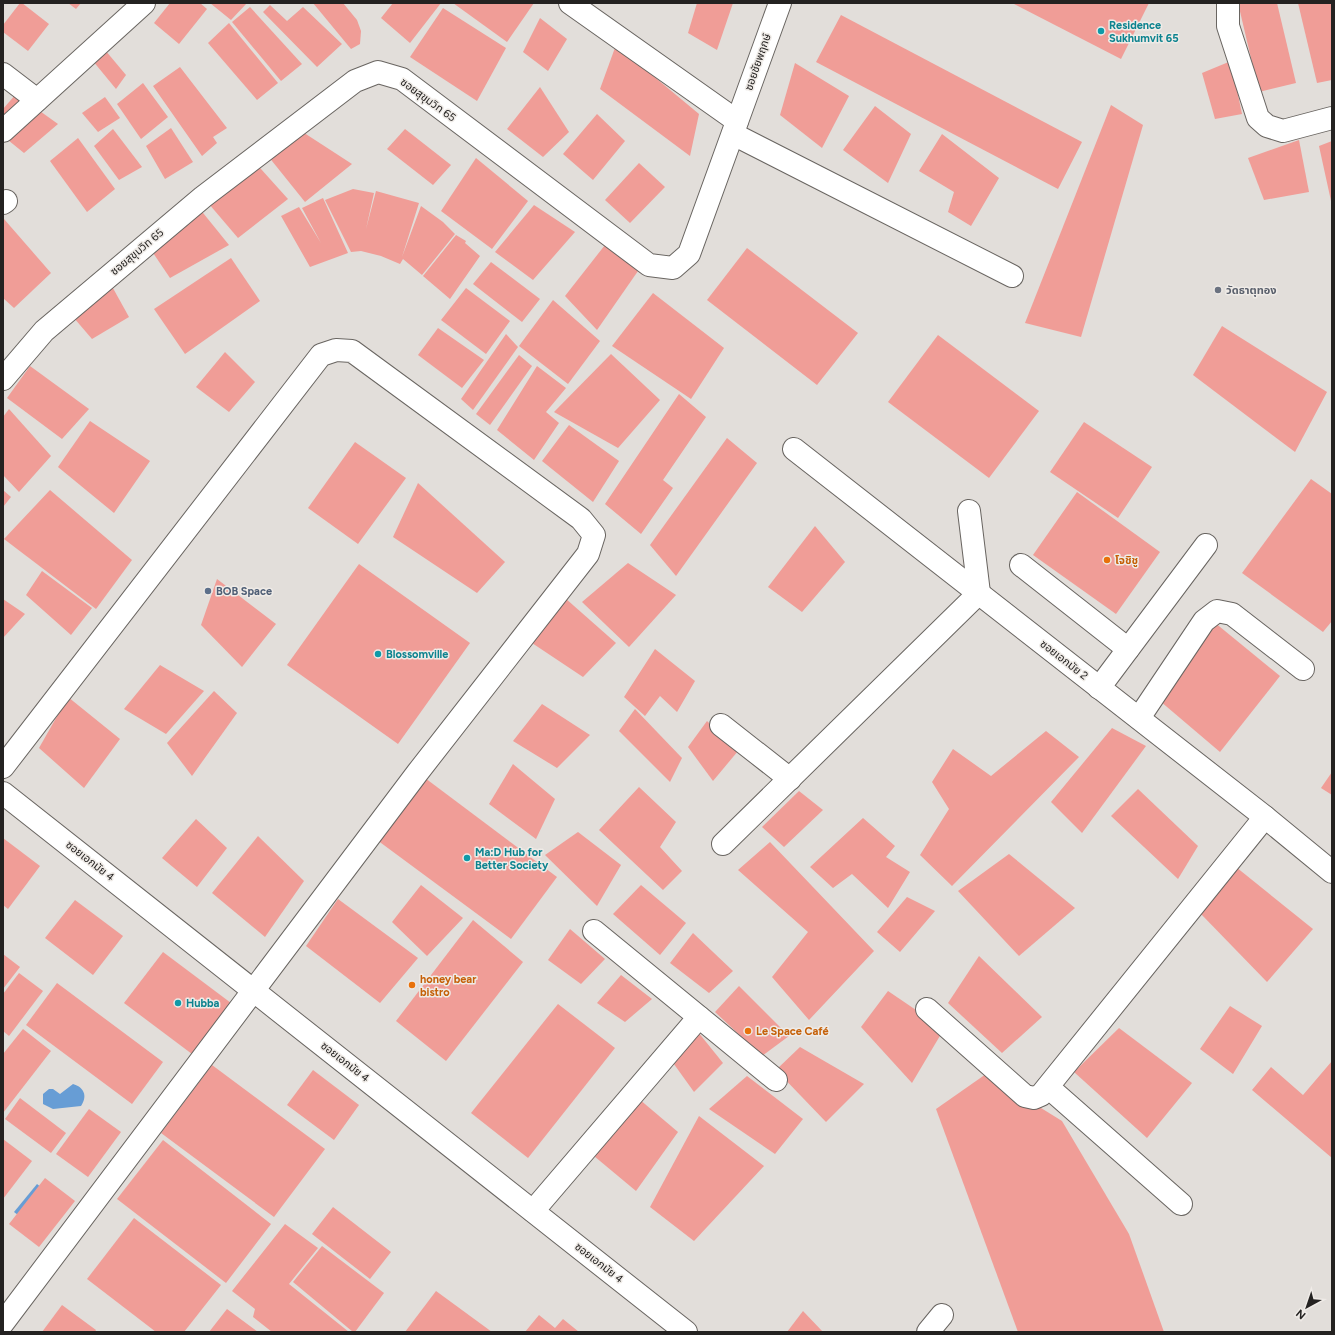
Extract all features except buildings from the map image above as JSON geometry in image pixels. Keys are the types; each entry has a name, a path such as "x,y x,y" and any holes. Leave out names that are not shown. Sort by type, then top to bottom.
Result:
{"street":[{"path":"3,131 144,3"},
{"path":"570,3 735,127 1012,276"},
{"name":"ซอยชัยพฤกษ์","path":"735,127 780,3"},
{"path":"1228,3 1228,26 1258,118 1267,126 1283,131 1332,118"},
{"name":"ซอยสุขุมวิท 65","path":"3,379 44,331 203,197 355,81 378,72 402,79 649,265 673,268 689,254 735,127"},
{"path":"3,74 38,100"},
{"path":"3,767 321,355 336,350 352,352 581,519 594,535 588,554 418,772 253,989 3,1324"},
{"name":"ซอยเอกมัย 2","path":"794,449 1265,817 1332,872"},
{"path":"723,844 979,593 969,510"},
{"path":"1099,688 1206,545"},
{"path":"1021,565 1128,649"},
{"path":"1139,718 1204,621 1216,611 1232,614 1303,668"},
{"path":"721,725 790,779"},
{"name":"ซอยเอกมัย 4","path":"3,793 686,1332"},
{"path":"927,1009 1025,1096 1034,1098 1041,1095 1265,817"},
{"path":"594,931 776,1080"},
{"path":"533,1211 699,1017"},
{"path":"1048,1087 1181,1204"},
{"path":"928,1332 942,1315"}],"water":[{"path":"73,1084 80,1087 84,1092 84,1099 81,1106 53,1109 43,1104 43,1094 49,1089 53,1089 60,1094"},
{"path":"37,1184 52,1196 30,1224 14,1212"}],"place":[{"name":"Residence Sukhumvit 65","path":"1101,31"},
{"name":"วัดธาตุทอง","path":"1218,290"},
{"name":"โจชิชู","path":"1107,560"},
{"name":"BOB Space","path":"208,591"},
{"name":"Blossomville","path":"378,654"},
{"name":"Ma:D Hub for Better Society","path":"467,858"},
{"name":"honey bear bistro","path":"412,985"},
{"name":"Hubba","path":"178,1003"},
{"name":"Le Space Café","path":"748,1031"}]}
